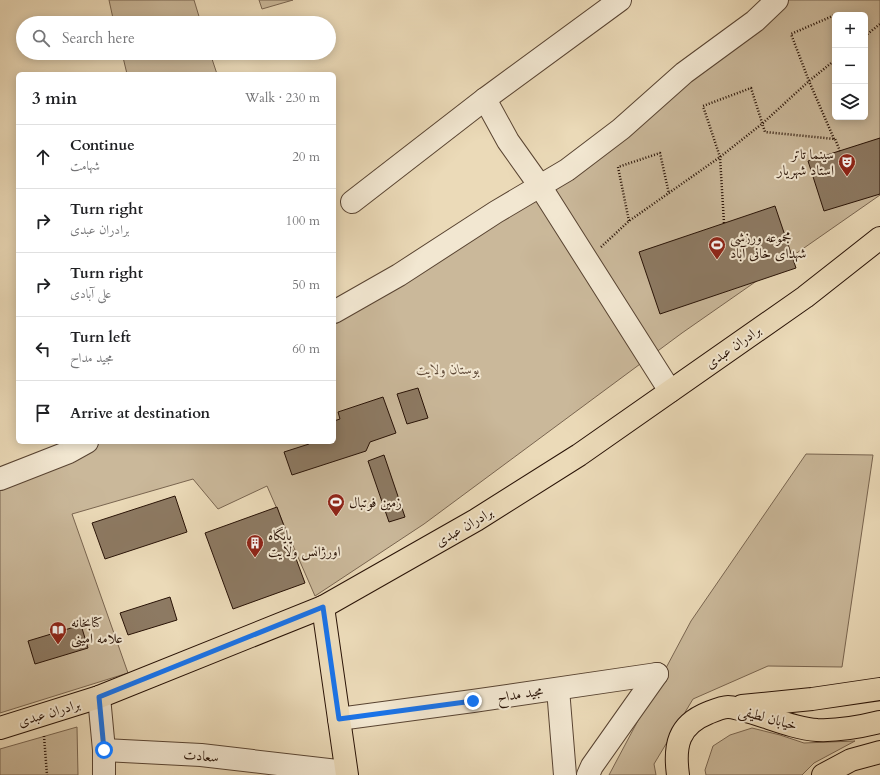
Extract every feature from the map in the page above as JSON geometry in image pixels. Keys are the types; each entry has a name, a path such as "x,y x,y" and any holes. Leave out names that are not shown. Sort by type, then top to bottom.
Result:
{"main road":[{"name":"برادران عبدی","path":"0,728 99,697 323,607 489,512 579,456 804,297 880,238"},
{"path":"323,607 346,774"},
{"path":"728,707 812,699 880,688"},
{"name":"خیابان لطیفی","path":"678,775 676,754 680,739 689,723 700,716 728,707 799,727 816,730 839,730 880,722"},
{"path":"824,774 851,760 880,752"}],"street":[{"path":"352,202 485,99 620,0"},
{"path":"336,311 399,275 496,212 566,170 620,129 684,73 755,21 777,0"},
{"path":"485,99 508,141 540,186 670,391"},
{"path":"0,479 69,452 83,444"},
{"name":"مجید مداح","path":"339,719 657,674 600,754 588,775"},
{"name":"مجید مداح","path":"558,689 565,775"},
{"path":"99,697 104,750 104,775"},
{"name":"سعادت","path":"104,750 201,755 346,774"}],"path":[{"path":"832,17 791,34 809,81 840,151"},
{"path":"868,34 880,24"},
{"path":"601,247 629,221 670,194 763,123 809,81 832,62"},
{"path":"724,223 720,157 703,106 751,88 765,132 835,139"},
{"path":"629,221 618,167 660,153 670,194"},
{"path":"44,736 47,775"}],"green space":[{"path":"109,0 194,0 199,16 112,16"},
{"path":"259,0 293,0 262,9"},
{"name":"بوستان ولایت","path":"777,0 880,0 880,195 682,333 424,524 315,596 267,486 218,509 193,479 72,514 128,673 0,713 0,478 74,444 336,444 336,308 567,170"},
{"path":"124,60 212,60 216,72 127,72"},
{"path":"806,454 873,455 842,667 768,666 693,699 654,764 656,775 609,775 691,621"},
{"path":"77,727 78,775 0,775 0,749"},
{"path":"752,728 804,743 855,741 814,763 802,775 706,775 705,770 713,746 730,735"}],"building":[{"name":"سینما تاتر استاد شهریار","path":"880,138 880,194 824,211 808,161"},
{"name":"مجموعه ورزشی شهدای خانی آباد","path":"775,206 796,268 660,314 639,252"},
{"path":"418,388 428,418 407,424 397,394"},
{"path":"383,397 396,433 370,442 366,451 292,475 284,452 309,444 336,444 336,420 340,419 338,412"},
{"path":"384,455 405,517 389,522 368,461"},
{"path":"175,496 187,532 105,559 92,523"},
{"name":"پایگاه اورژانس ولایت","path":"277,507 305,583 233,609 205,533"},
{"path":"170,597 177,620 128,635 120,613"},
{"name":"کتابخانه علامه امینی","path":"81,625 88,648 35,664 28,641"}],"place":[{"name":"سینما تاتر استاد شهریار","path":"847,177"},
{"name":"مجموعه ورزشی شهدای خانی آباد","path":"717,260"},
{"name":"زمین فوتبال","path":"336,517"},
{"name":"پایگاه اورژانس ولایت","path":"255,558"},
{"name":"کتابخانه علامه امینی","path":"58,645"}],"route":[{"path":"104,750 99,697 323,607 339,719 473,701"}]}
